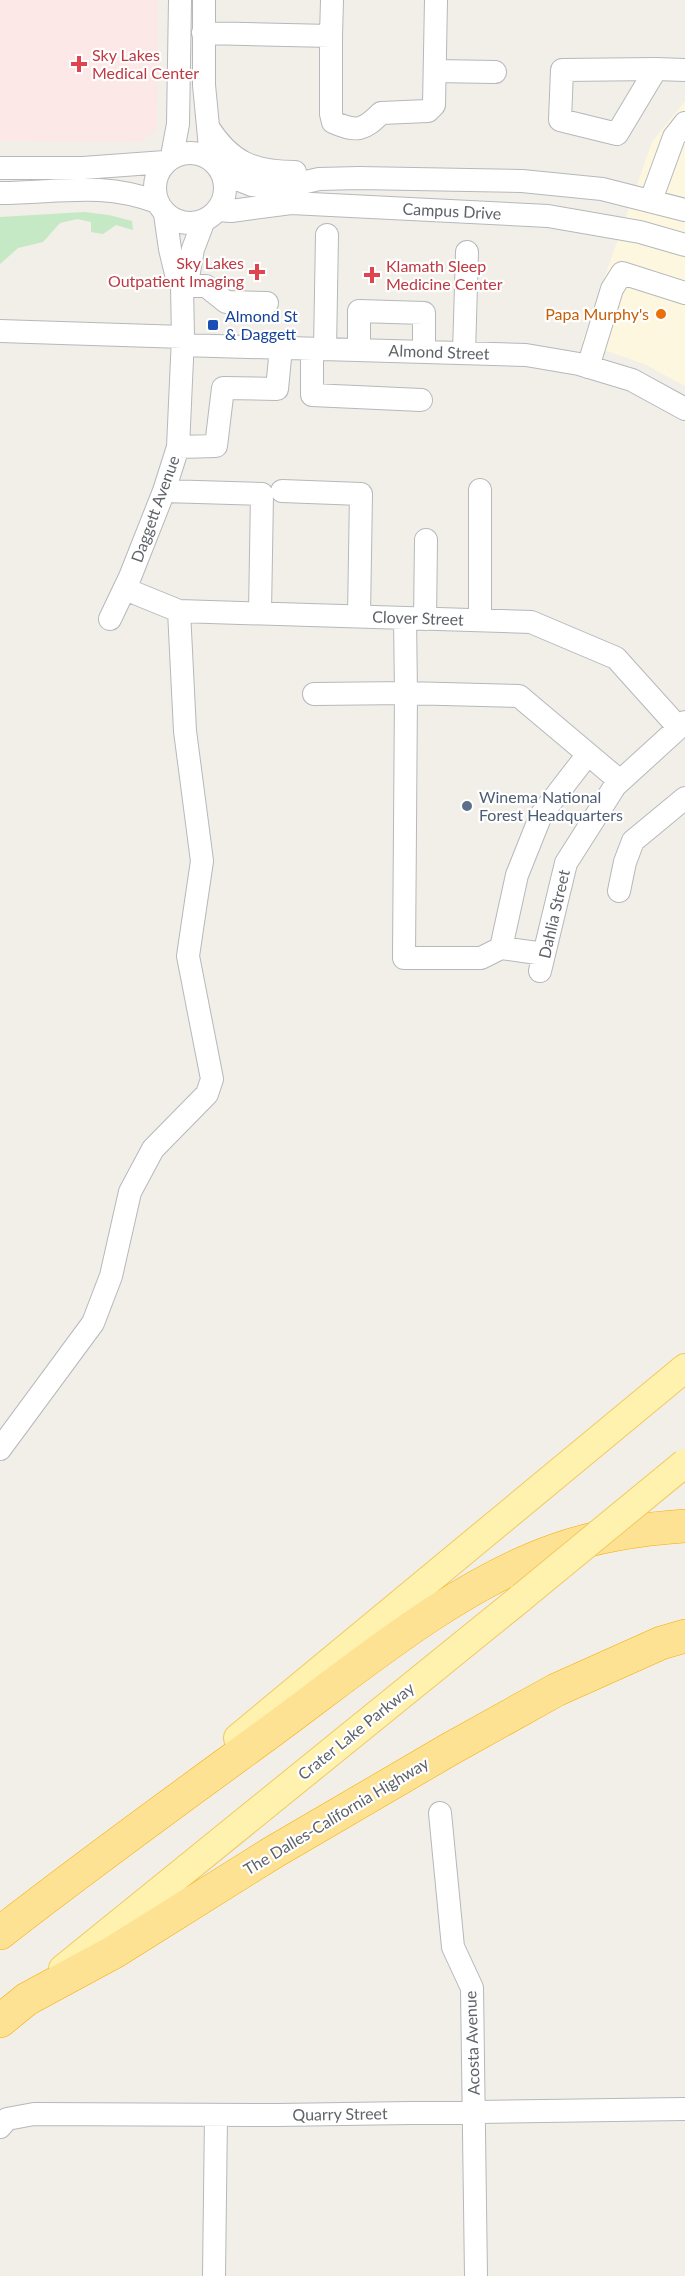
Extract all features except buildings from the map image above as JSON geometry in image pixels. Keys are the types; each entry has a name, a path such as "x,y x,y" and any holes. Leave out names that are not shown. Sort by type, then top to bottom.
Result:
{"highway":[{"path":"0,1933 88,1865 460,1596 501,1574 556,1550 624,1531 685,1526"},
{"name":"The Dalles-California Highway","path":"0,2021 27,1999 114,1952 272,1852 450,1749 556,1690 661,1643 685,1636"}],"main road":[{"path":"88,1865 378,1621 685,1368"},
{"name":"Crater Lake Parkway","path":"27,1999 685,1463"}],"street":[{"path":"161,208 154,190 155,181 158,172 168,159 178,124 180,0"},
{"path":"0,193 108,189 133,194 182,222 197,223 210,215 225,192 208,127 203,33 204,0"},
{"path":"332,0 331,114 333,122 359,129 368,126 381,113 428,111 434,105 436,0"},
{"path":"203,33 331,36"},
{"path":"656,69 685,70"},
{"path":"435,71 495,72"},
{"path":"651,200 674,137 685,123"},
{"path":"208,127 230,155 244,163 268,171 296,172 319,179"},
{"path":"0,168 83,168 168,159 184,152 195,153 217,166"},
{"name":"Campus Drive","path":"217,166 252,185 293,185 319,179 458,178 522,181 602,189 685,210"},
{"name":"Campus Drive","path":"210,215 291,203 548,216 640,232 685,245"},
{"name":"Daggett Avenue","path":"110,619 126,589 164,491 178,447 183,341 182,286 176,274 161,208"},
{"name":"Daggett Avenue","path":"182,286 189,272 193,249 210,215"},
{"path":"327,235 319,349 312,395 421,400"},
{"path":"464,353 467,252"},
{"path":"588,367 612,289 622,273 685,293"},
{"path":"182,286 206,286 212,289 218,298 226,302 267,303"},
{"path":"359,350 359,311 424,313 424,352"},
{"name":"Almond Street","path":"0,331 281,348 526,355 588,367 632,380 685,409"},
{"path":"178,447 216,446 223,388 277,389 281,348"},
{"path":"480,490 480,620"},
{"path":"164,491 262,494 260,613"},
{"path":"282,491 361,494 359,616"},
{"path":"426,540 406,693 404,958 481,958 501,948 517,875 541,815 588,754"},
{"name":"Clover Street","path":"126,589 179,611 531,622 616,657 682,724"},
{"path":"0,1449 93,1323 111,1276 130,1192 153,1149 207,1094 212,1079 188,956 202,861 185,731 179,611"},
{"path":"314,694 406,693 519,696 620,781"},
{"name":"Dahlia Street","path":"501,948 542,963 566,863 620,781 682,724"},
{"path":"619,891 625,862 633,841 685,798"},
{"name":"Acosta Avenue","path":"440,1813 453,1947 472,1988 476,2276"},
{"name":"Quarry Street","path":"0,2127 7,2119 33,2114 216,2115 685,2109"},
{"path":"214,2276 216,2115"}],"shaded area":[{"name":"Sky Lakes Medical Center","path":"0,0 158,0 157,128 141,142 0,141"},
{"path":"685,101 685,386 644,364 582,342 652,142"}],"green space":[{"path":"84,212 132,221 133,230 116,225 103,234 91,232 91,222 77,219 60,223 43,242 18,248 0,264 0,217"}],"place":[{"name":"Sky Lakes Medical Center","path":"79,64"},
{"name":"Sky Lakes Outpatient Imaging","path":"257,272"},
{"name":"Klamath Sleep Medicine Center","path":"372,275"},
{"name":"Papa Murphy's","path":"661,314"},
{"name":"Almond St & Daggett","path":"213,325"},
{"name":"Winema National Forest Headquarters","path":"467,806"}]}
